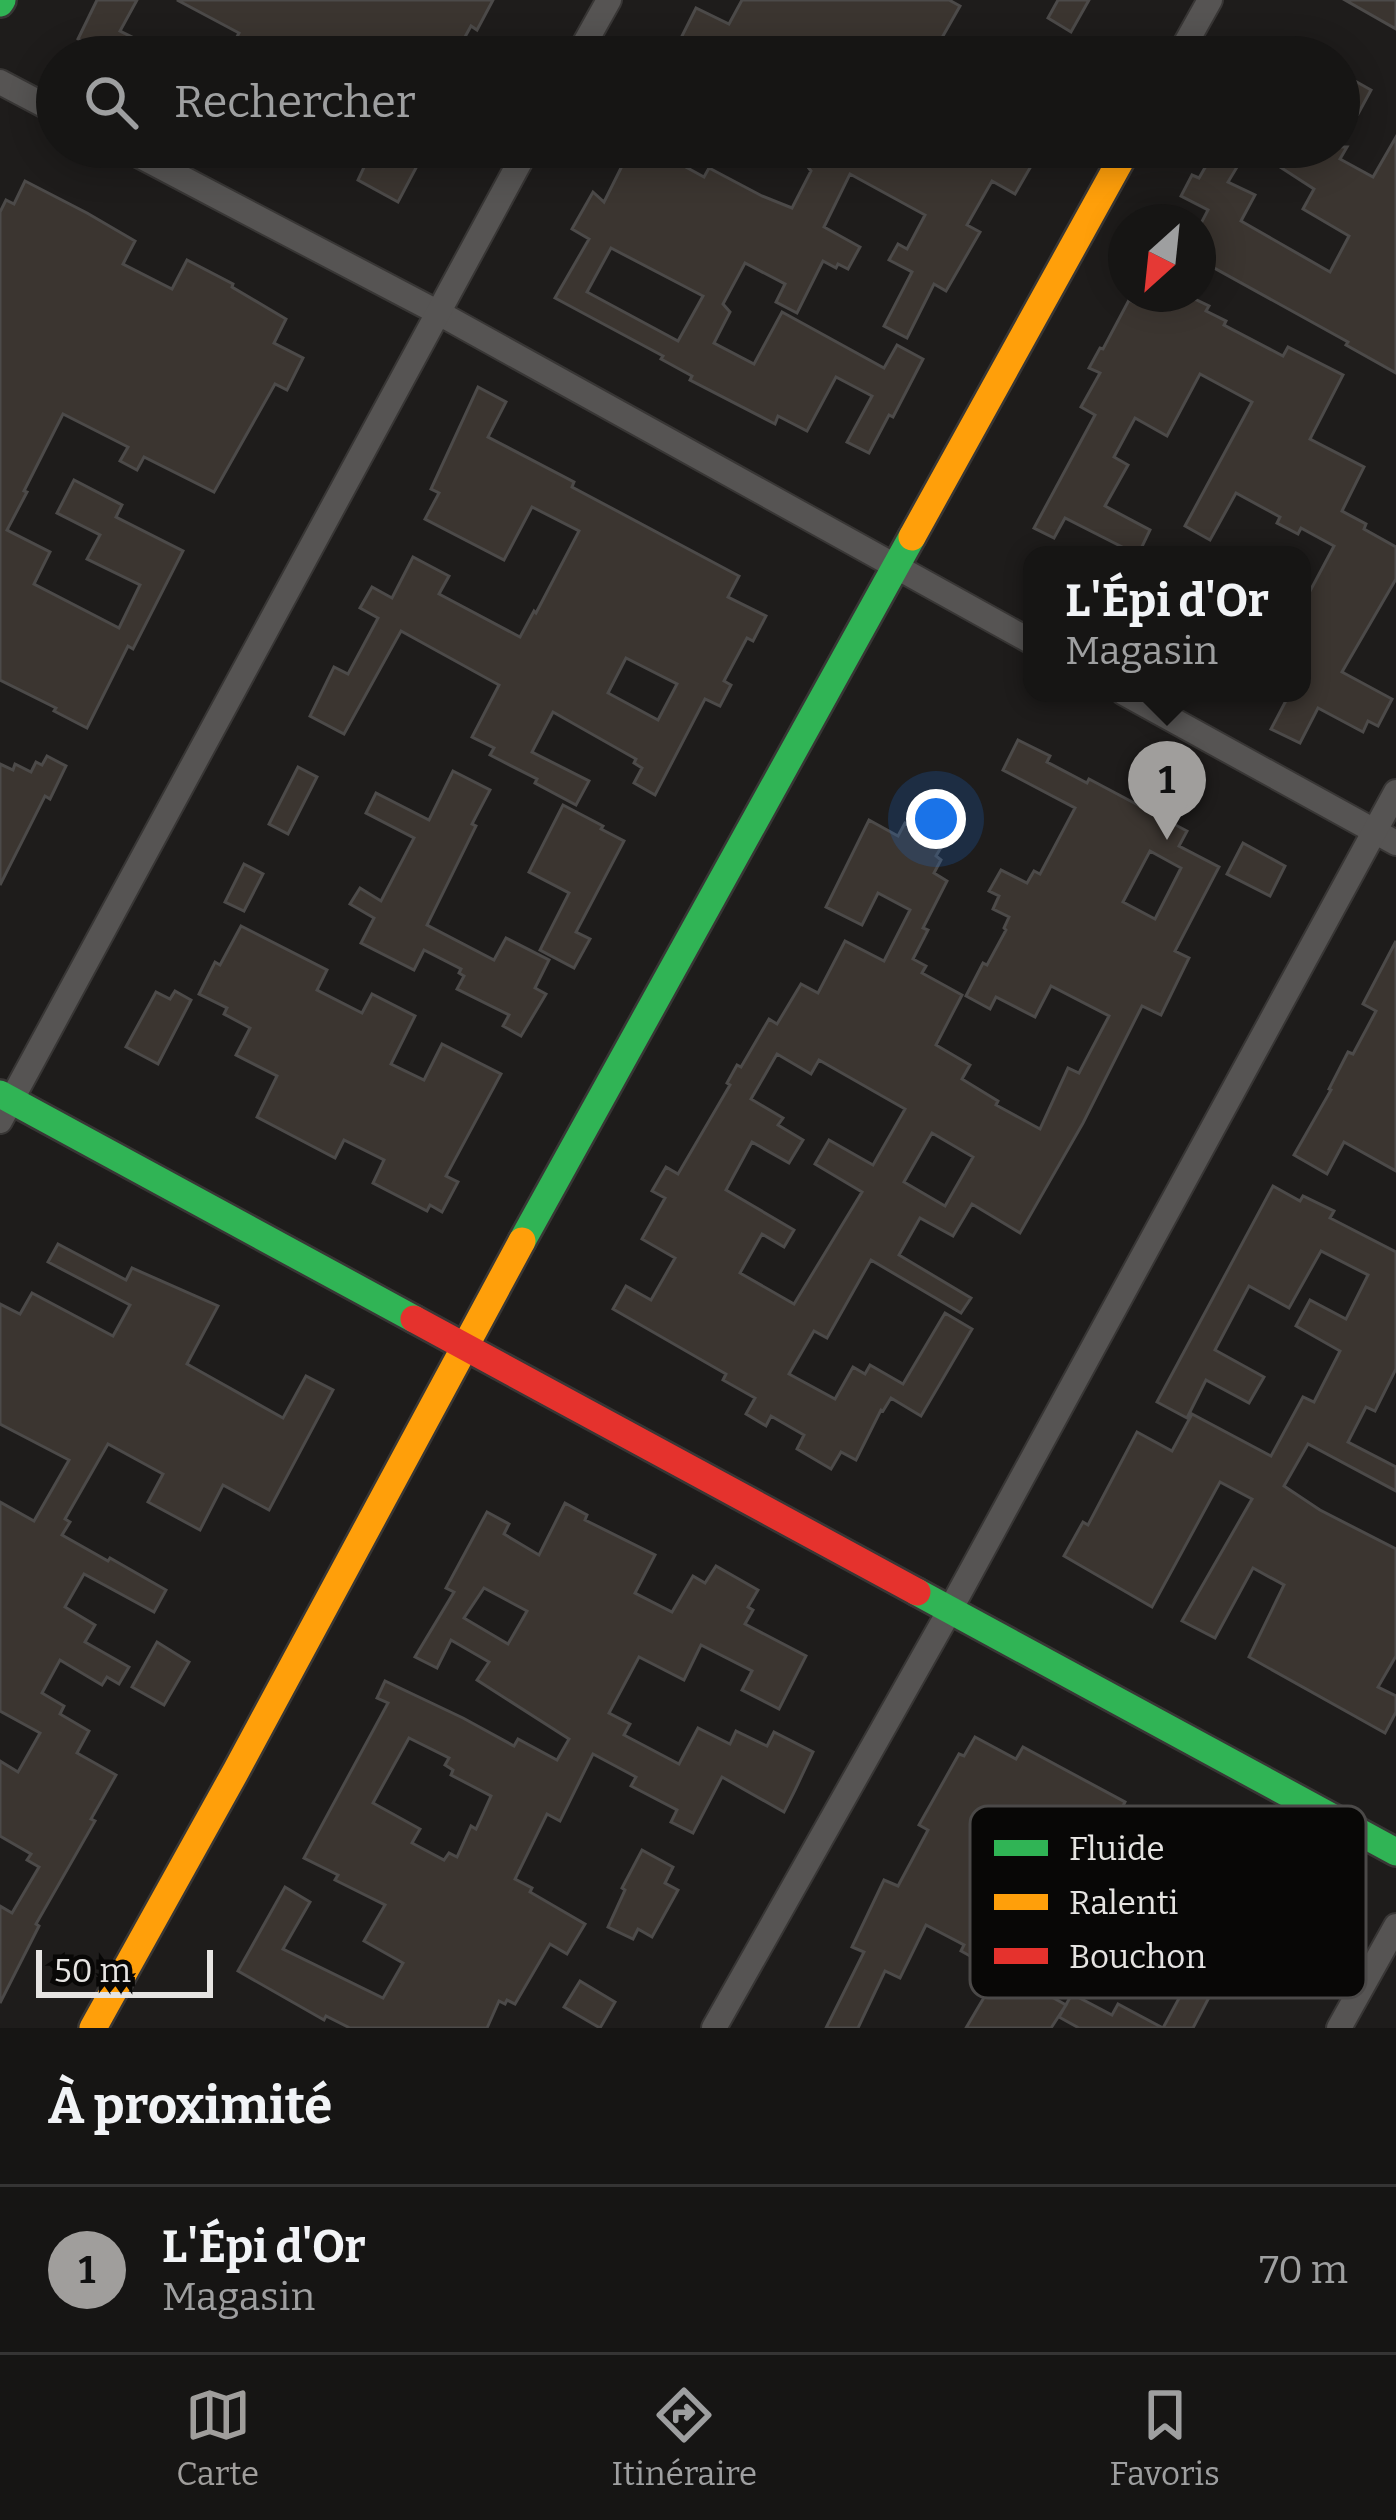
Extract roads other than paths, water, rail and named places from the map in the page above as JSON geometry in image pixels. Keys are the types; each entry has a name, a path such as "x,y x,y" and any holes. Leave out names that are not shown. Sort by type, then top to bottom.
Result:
{"street":[{"path":"589,36 609,0"},
{"path":"1190,36 1210,0"},
{"path":"0,82 36,101"},
{"path":"163,168 437,312 1023,637"},
{"path":"516,168 4,1105 464,1346 1311,1806"},
{"path":"93,2028 464,1346 1116,168"},
{"path":"1140,702 1385,838"},
{"path":"714,2028 1385,838 1396,792"},
{"path":"1366,1836 1396,1852"},
{"path":"1366,1980 1396,1926"},
{"path":"1339,2028 1356,1998"}],"place":[{"name":"L'Épi d'Or","path":"1167,840"}]}
